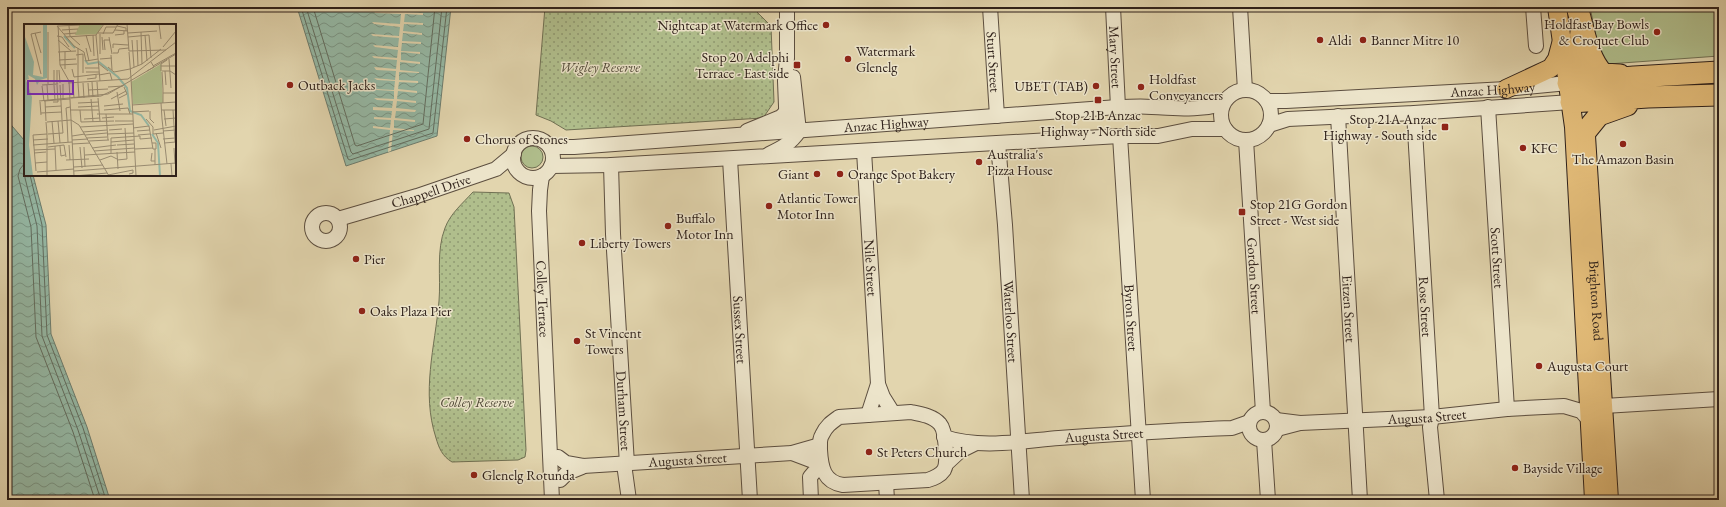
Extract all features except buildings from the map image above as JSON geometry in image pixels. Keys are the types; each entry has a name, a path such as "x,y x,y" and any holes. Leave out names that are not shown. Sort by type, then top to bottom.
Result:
{"highway":[{"path":"1577,7 1596,67 1603,74 1634,77"},
{"name":"Anzac Highway","path":"1576,92 1634,77 1719,72"},
{"name":"Anzac Highway","path":"1576,92 1648,96 1719,95"},
{"path":"1586,132 1599,116 1648,96"}],"main road":[{"path":"1557,7 1561,44 1576,92"},
{"path":"1576,92 1577,7"},
{"path":"1506,89 1551,68 1557,59 1561,44"},
{"name":"Brighton Road","path":"1576,92 1586,132 1609,500"},
{"name":"Brighton Road","path":"1576,92 1574,127 1594,500"},
{"path":"1590,422 1604,406"}],"street":[{"path":"787,7 787,58 785,81 786,112 793,134 805,146 829,152 861,151"},
{"name":"Sturt Street","path":"990,7 997,116"},
{"name":"Mary Street","path":"1113,7 1118,107"},
{"path":"1240,7 1245,90"},
{"path":"1533,7 1536,46"},
{"path":"744,158 766,155 784,148 793,134 794,80 787,58"},
{"name":"Anzac Highway","path":"1267,101 1506,89 1576,92"},
{"path":"1245,90 1261,94 1267,101 1270,108 1271,117 1269,125 1260,136 1246,140 1238,139 1231,135 1225,129 1221,117 1223,104 1232,94 1245,90"},
{"name":"Anzac Highway","path":"1269,125 1288,119 1488,108 1576,92"},
{"name":"Anzac Highway","path":"550,148 736,136 793,134 849,128 1118,107 1192,109 1207,108 1223,104"},
{"name":"Scott Street","path":"1488,108 1507,409"},
{"path":"736,136 781,117 786,112"},
{"name":"Rose Street","path":"1414,112 1432,417 1430,427 1437,500"},
{"name":"Eitzen Street","path":"1338,116 1360,500"},
{"path":"849,128 850,146 852,150 861,151"},
{"name":"Anzac Highway","path":"545,174 611,165 1120,136 1158,136 1192,129 1225,129"},
{"name":"Byron Street","path":"1120,136 1142,500"},
{"path":"528,139 540,140 550,148 553,160 545,174 533,178 522,175 514,165 514,154 518,144 528,139"},
{"name":"Gordon Street","path":"1246,140 1264,412"},
{"name":"Waterloo Street","path":"998,143 1005,225 1022,500"},
{"name":"Nile Street","path":"861,151 878,384 893,413"},
{"name":"Chappell Drive","path":"338,219 417,196 496,169 514,154"},
{"name":"Sussex Street","path":"730,159 746,456 750,500"},
{"name":"Durham Street","path":"611,165 629,500"},
{"name":"Chappell Drive","path":"496,169 522,175"},
{"name":"Colley Terrace","path":"545,174 539,211 552,500"},
{"name":"Colley Terrace","path":"522,175 539,211"},
{"name":"Chappell Drive","path":"339,233 365,212"},
{"path":"322,214 332,215 338,219 340,226 339,233 335,239 324,242 317,238 312,229 314,219 322,214"},
{"name":"Nile Street","path":"868,415 878,384"},
{"name":"Colley Terrace","path":"548,386 557,442 561,500"},
{"name":"Augusta Street","path":"1553,407 1570,402 1588,391"},
{"path":"1604,406 1719,399"},
{"name":"Augusta Street","path":"1277,424 1432,417 1507,409 1564,406 1575,408 1584,414 1590,422"},
{"path":"811,500 810,476 821,464 820,440 822,434 830,423 839,417 911,412 934,419 940,423 944,437 946,464"},
{"path":"1264,412 1272,414 1277,424 1272,437 1264,440 1256,438 1250,427 1255,414 1264,412"},
{"name":"Augusta Street","path":"944,437 976,443 1250,427"},
{"path":"1264,440 1268,500"},
{"name":"Augusta Street","path":"792,453 821,464 824,475 828,479 838,484 886,483 928,480 935,478 944,471 946,464 960,451 976,443"},
{"name":"Augusta Street","path":"558,457 566,463 583,466 792,453 820,446"},
{"name":"Augusta Street","path":"560,480 567,473 583,466"},
{"path":"886,483 887,500"}],"green space":[{"name":"Wigley Reserve","path":"545,7 752,7 771,26 774,102 763,118 566,130 551,121 536,115"},
{"name":"Holdfast Bay Bowls & Croquet Club","path":"1590,7 1719,7 1719,56 1608,64 1600,57"},
{"path":"532,146 540,149 543,157 540,165 532,168 524,165 521,157 524,149"},
{"name":"Colley Reserve","path":"473,192 509,193 514,207 526,450 525,457 518,460 452,462 443,454 440,448 432,421 429,387 439,301 439,264 442,237 450,218"}],"water":[{"path":"297,7 451,7 437,136 346,166"},
{"path":"7,120 24,140 24,176 33,176 46,225 51,334 87,427 110,500 7,500"}],"pier":[{"path":"402,7 405,7 405,12 423,13 423,15 405,14 404,22 423,23 423,25 404,24 403,31 422,33 422,35 403,33 402,41 421,42 421,44 402,43 401,51 420,52 420,54 401,52 401,60 420,62 420,64 400,62 400,70 419,73 399,72 399,80 418,81 418,83 399,82 398,89 417,91 417,93 398,91 397,99 416,101 416,103 397,101 396,108 416,110 415,112 396,111 395,118 415,120 415,122 394,120 394,128 414,131 393,130 391,151 388,152 390,130 373,128 373,126 390,128 391,120 374,119 374,117 391,118 392,111 373,110 373,107 392,108 393,101 377,100 374,98 394,99 394,91 375,89 394,90 395,81 377,80 374,78 395,80 396,71 376,70 374,67 396,69 397,60 374,58 372,56 397,58 398,50 375,47 373,45 398,47 399,38 373,36 371,34 399,36 400,27 374,24 372,22 400,24 401,14 375,13 373,10 401,12"}],"place":[{"name":"Nightcap at Watermark Office","path":"826,25"},
{"name":"Holdfast Bay Bowls & Croquet Club","path":"1657,32"},
{"name":"Aldi","path":"1320,40"},
{"name":"Banner Mitre 10","path":"1363,40"},
{"name":"Watermark Glenelg","path":"848,59"},
{"name":"Stop 20 Adelphi Terrace - East side","path":"797,65"},
{"name":"Outback Jacks","path":"290,85"},
{"name":"UBET (TAB)","path":"1096,86"},
{"name":"Holdfast Conveyancers","path":"1141,87"},
{"name":"Stop 21B Anzac Highway - North side","path":"1098,100"},
{"name":"Stop 21A Anzac Highway - South side","path":"1445,127"},
{"name":"Chorus of Stones","path":"467,139"},
{"name":"The Amazon Basin","path":"1623,144"},
{"name":"KFC","path":"1523,148"},
{"name":"Australia's Pizza House","path":"979,162"},
{"name":"Giant","path":"817,174"},
{"name":"Orange Spot Bakery","path":"840,174"},
{"name":"Atlantic Tower Motor Inn","path":"769,206"},
{"name":"Stop 21G Gordon Street - West side","path":"1242,212"},
{"name":"Buffalo Motor Inn","path":"668,226"},
{"name":"Liberty Towers","path":"582,243"},
{"name":"Pier","path":"356,259"},
{"name":"Oaks Plaza Pier","path":"362,311"},
{"name":"St Vincent Towers","path":"577,341"},
{"name":"Augusta Court","path":"1539,366"},
{"name":"St Peters Church","path":"869,452"},
{"name":"Bayside Village","path":"1515,468"},
{"name":"Glenelg Rotunda","path":"474,475"}]}
